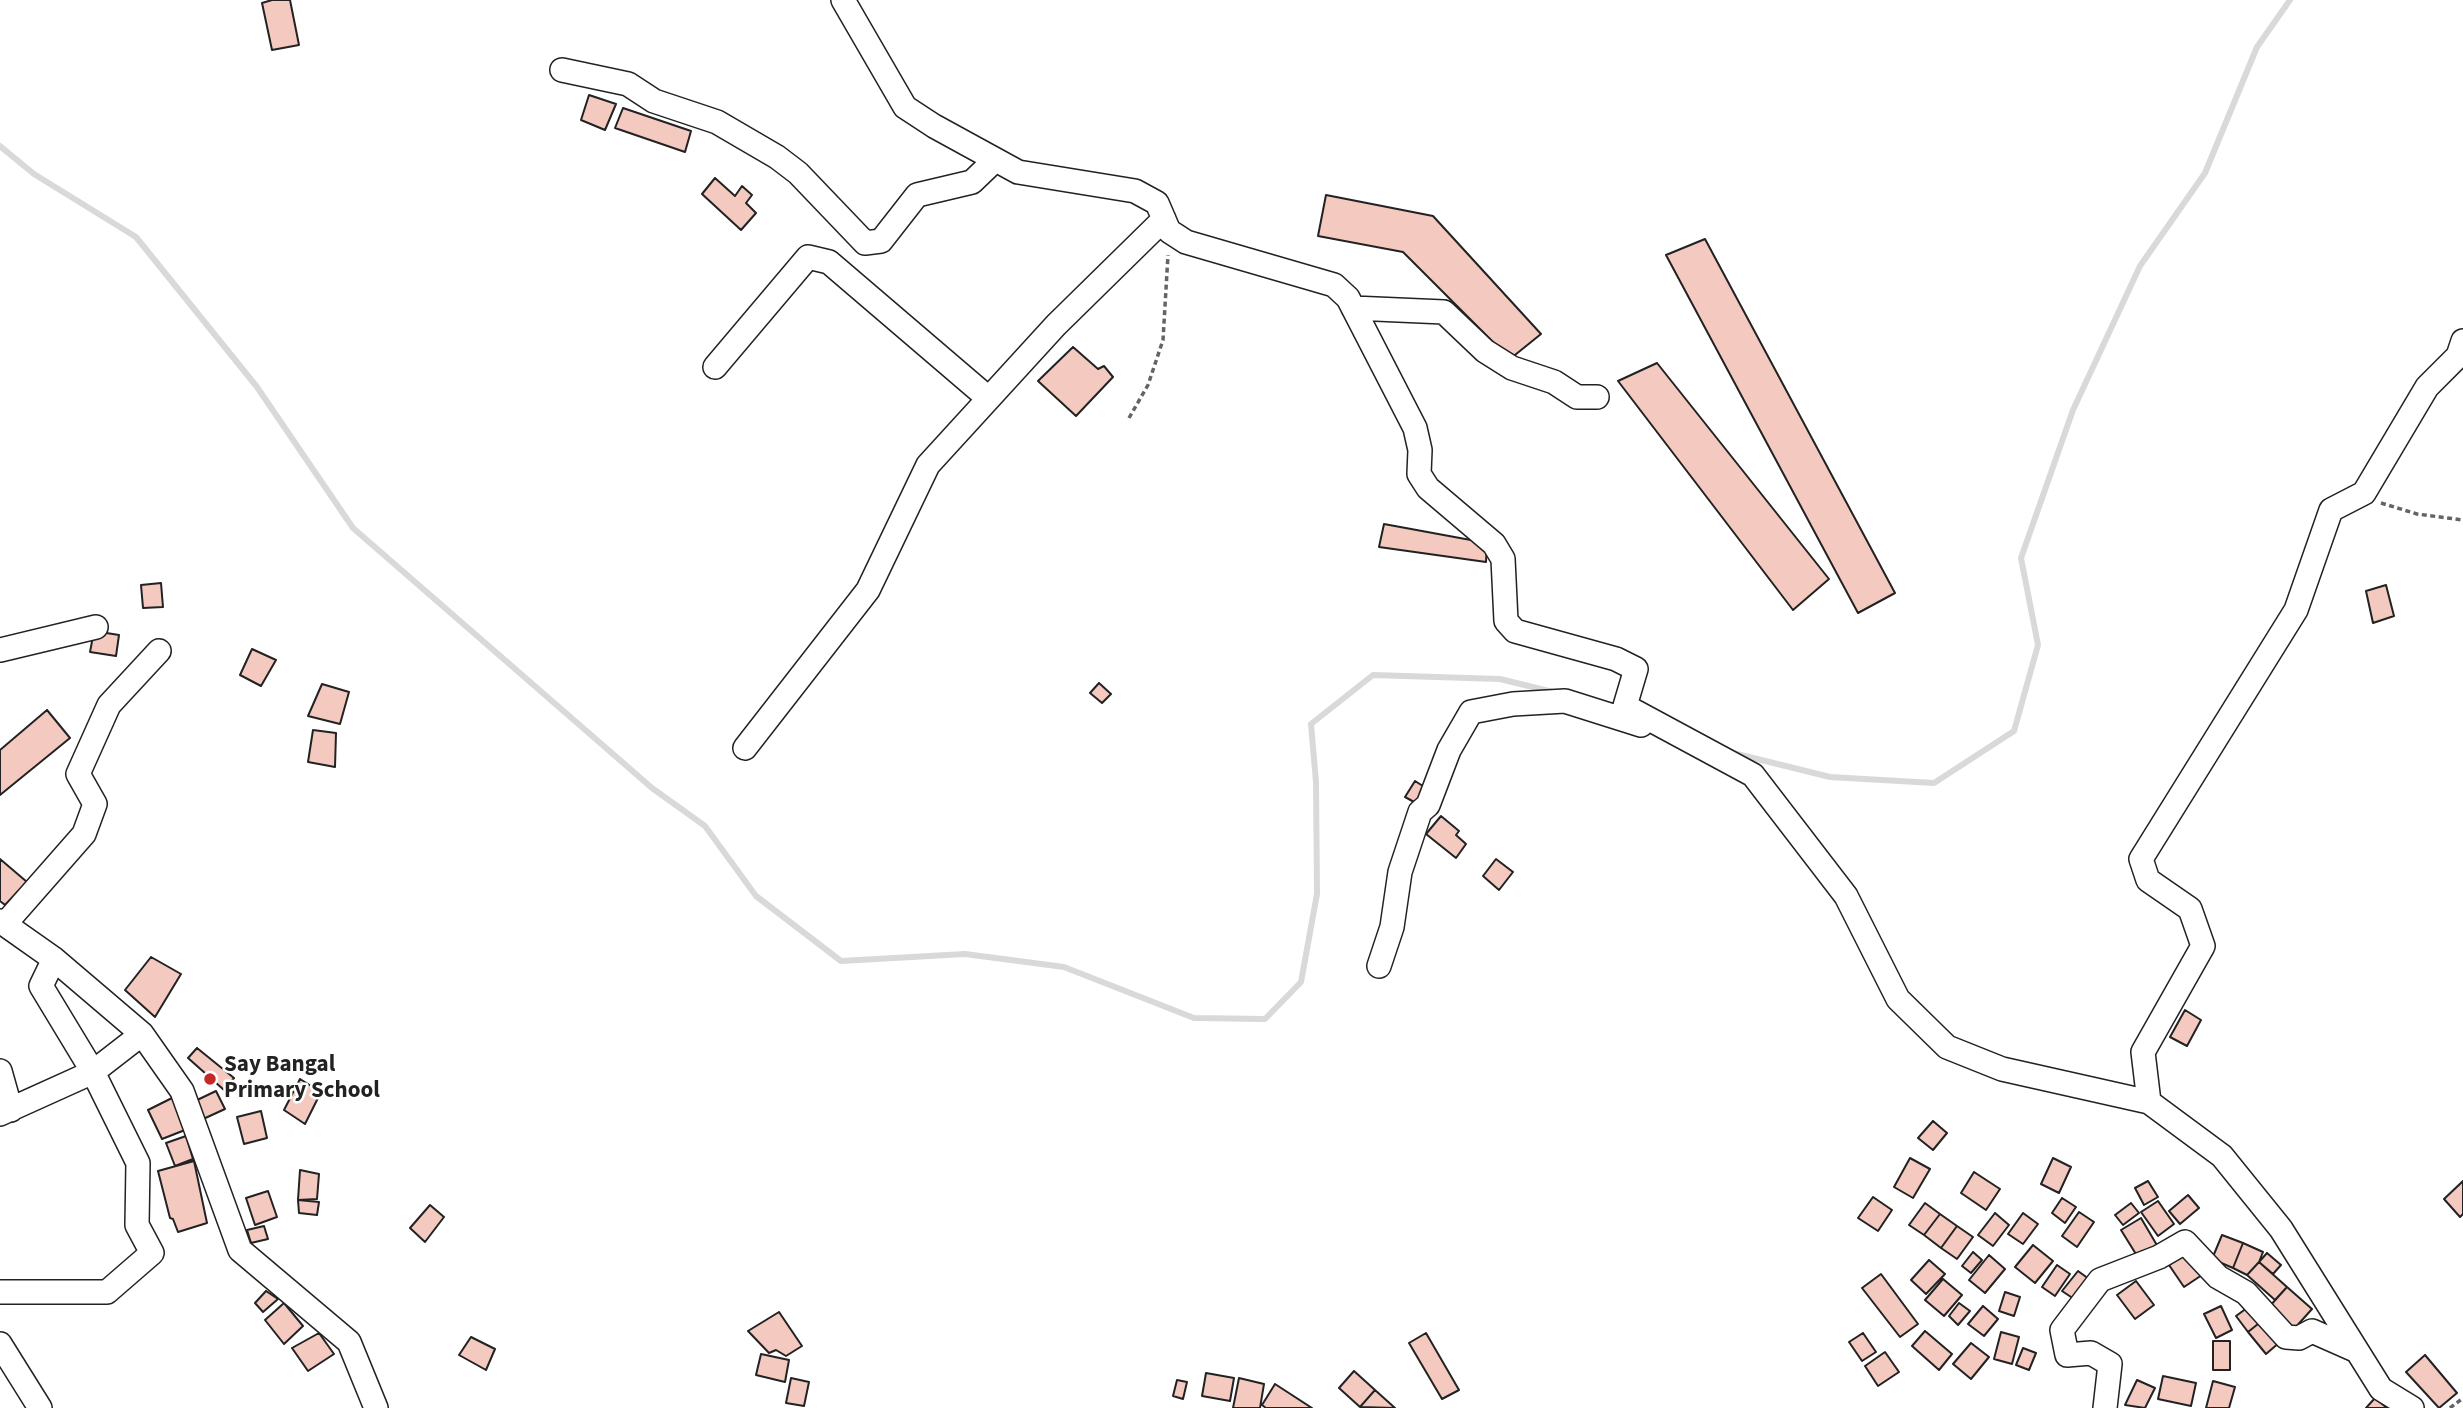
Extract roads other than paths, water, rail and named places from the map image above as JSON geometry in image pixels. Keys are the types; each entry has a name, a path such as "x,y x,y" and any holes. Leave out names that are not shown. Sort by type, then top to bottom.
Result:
{"street":[{"path":"844,0 905,107 995,160 1018,172 1135,191 1157,203 1166,225 1186,242 1334,285 1348,298 1415,428 1420,450 1419,474 1429,488 1494,544 1503,559 1506,621 1515,631 1616,659 1636,669 1625,706 1753,775 1846,896 1898,999 1947,1047 2002,1069 2149,1102 2222,1156 2281,1229 2381,1389 2412,1408"},
{"path":"562,70 628,84 654,102 717,122 777,157 797,173 827,200 849,230 865,243 881,241 917,195 972,182 995,160"},
{"path":"745,748 867,590 928,465 1056,324 1166,225"},
{"path":"715,367 808,257 829,262 988,398"},
{"path":"1353,308 1444,312 1485,351 1512,369 1554,382 1577,397 1597,397"},
{"path":"2149,1102 2143,1052 2203,946 2190,909 2148,880 2141,859 2296,610 2331,510 2364,493 2427,387 2458,356 2463,341"},
{"path":"0,650 96,627"},
{"path":"159,651 109,705 78,774 95,804 84,834 3,922 54,960 142,1034 182,1091 240,1250 349,1342 376,1408"},
{"path":"1379,966 1392,927 1400,872 1420,812 1428,805 1449,750 1471,712 1513,704 1565,701 1701,747"},
{"path":"0,1292 107,1292 152,1253 137,1225 138,1163 93,1072 41,986 54,960"},
{"path":"0,1071 5,1112 93,1072 142,1034"},
{"path":"2105,1408 2110,1364 2091,1353 2067,1355 2062,1330 2100,1280 2159,1257 2185,1242 2218,1277 2246,1293 2286,1338 2299,1338 2312,1331 2355,1350"},
{"path":"0,1344 40,1408"}],"waterway":[{"path":"1729,752 1830,777 1934,783 2014,731 2038,645 2021,558 2073,410 2140,266 2205,173 2257,47 2290,0"},
{"path":"0,146 34,174 136,237 257,387 353,528 652,788 705,826 756,896 841,961 965,954 1064,967 1194,1018 1265,1019 1301,982 1317,894 1316,782 1311,724 1373,675 1500,679 1553,692"}],"place":[{"name":"Say Bangal Primary School","path":"210,1079"}]}
